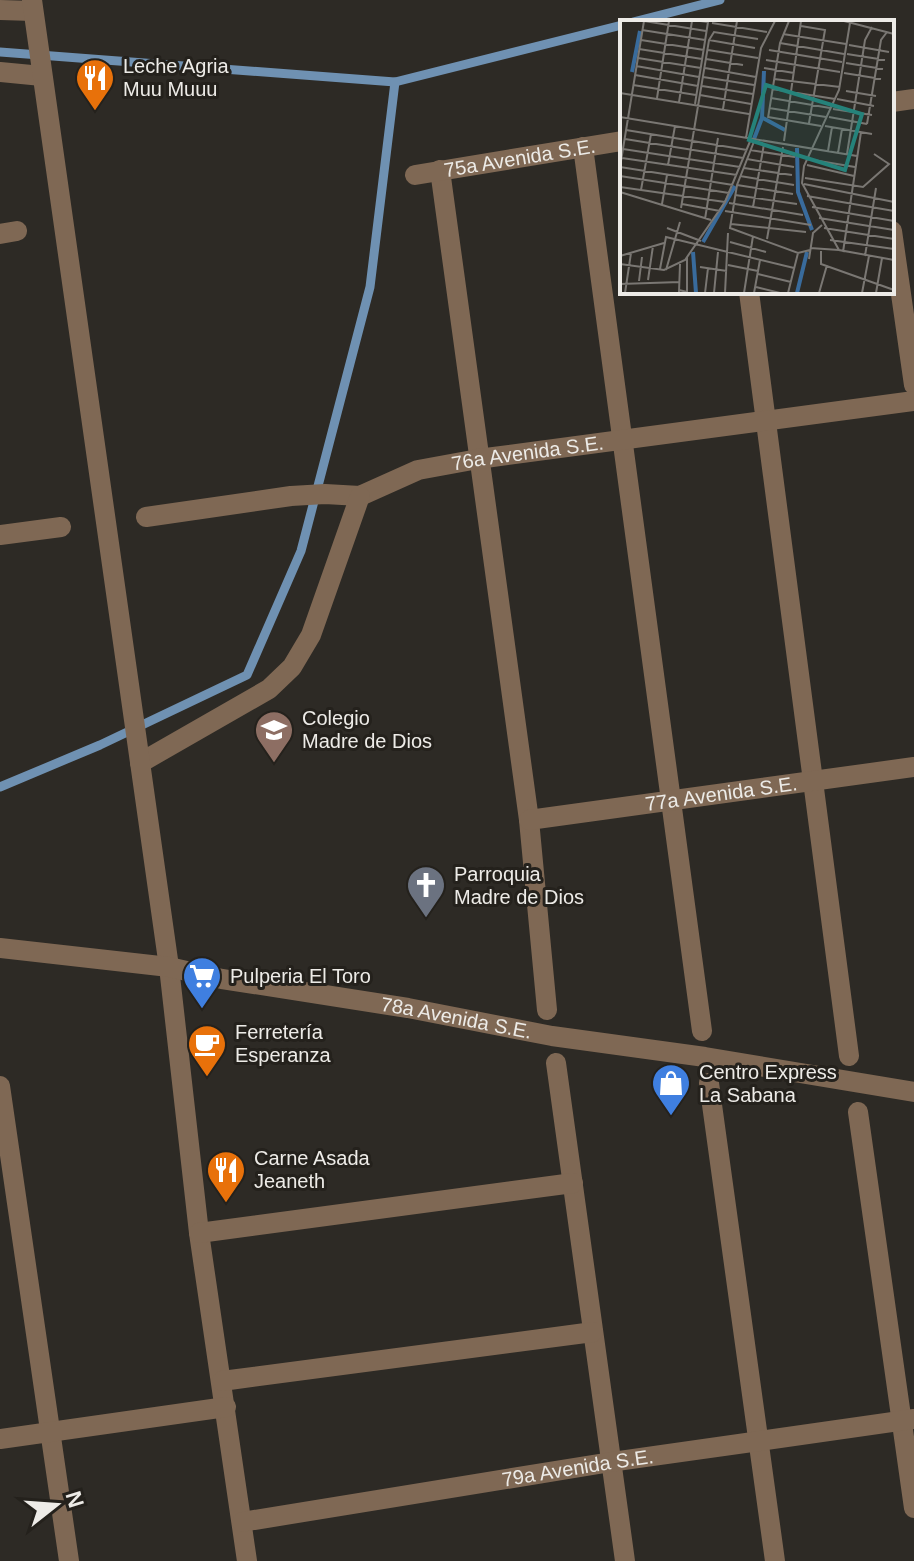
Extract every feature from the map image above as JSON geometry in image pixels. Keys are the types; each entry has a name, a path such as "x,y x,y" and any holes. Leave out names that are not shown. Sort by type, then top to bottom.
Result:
{"street":[{"path":"0,10 33,6 169,967 199,1233 247,1561"},
{"path":"0,72 42,76"},
{"path":"894,102 914,99"},
{"name":"75a Avenida S.E.","path":"415,175 620,141"},
{"path":"583,147 702,1031"},
{"path":"440,170 529,820 547,1010"},
{"path":"894,245 914,385"},
{"path":"749,294 849,1056"},
{"name":"76a Avenida S.E.","path":"146,517 291,496 360,496 418,470 478,459 914,401"},
{"path":"140,763 269,689 292,667 311,635 360,496"},
{"path":"0,535 61,527"},
{"name":"77a Avenida S.E.","path":"529,820 914,767"},
{"name":"78a Avenida S.E.","path":"0,948 169,967 222,979 408,1008 552,1036 705,1057 914,1092"},
{"path":"556,1063 625,1561"},
{"path":"709,1083 775,1561"},
{"path":"0,1086 69,1561"},
{"path":"858,1112 908,1420 914,1508"},
{"path":"199,1233 573,1183"},
{"path":"222,1381 593,1332"},
{"path":"0,1439 226,1407"},
{"name":"79a Avenida S.E.","path":"242,1522 611,1462 908,1420"}],"waterway":[{"path":"641,20 720,0"},
{"path":"0,52 395,82 620,26"},
{"path":"0,787 100,745 247,675 301,551 370,287 395,82"}],"place":[{"name":"Leche Agria Muu Muuu","path":"95,112"},
{"name":"Colegio Madre de Dios","path":"274,764"},
{"name":"Parroquia Madre de Dios","path":"426,919"},
{"name":"Pulperia El Toro","path":"202,1010"},
{"name":"Ferretería Esperanza","path":"207,1078"},
{"name":"Centro Express La Sabana","path":"671,1117"},
{"name":"Carne Asada Jeaneth","path":"226,1204"}]}
